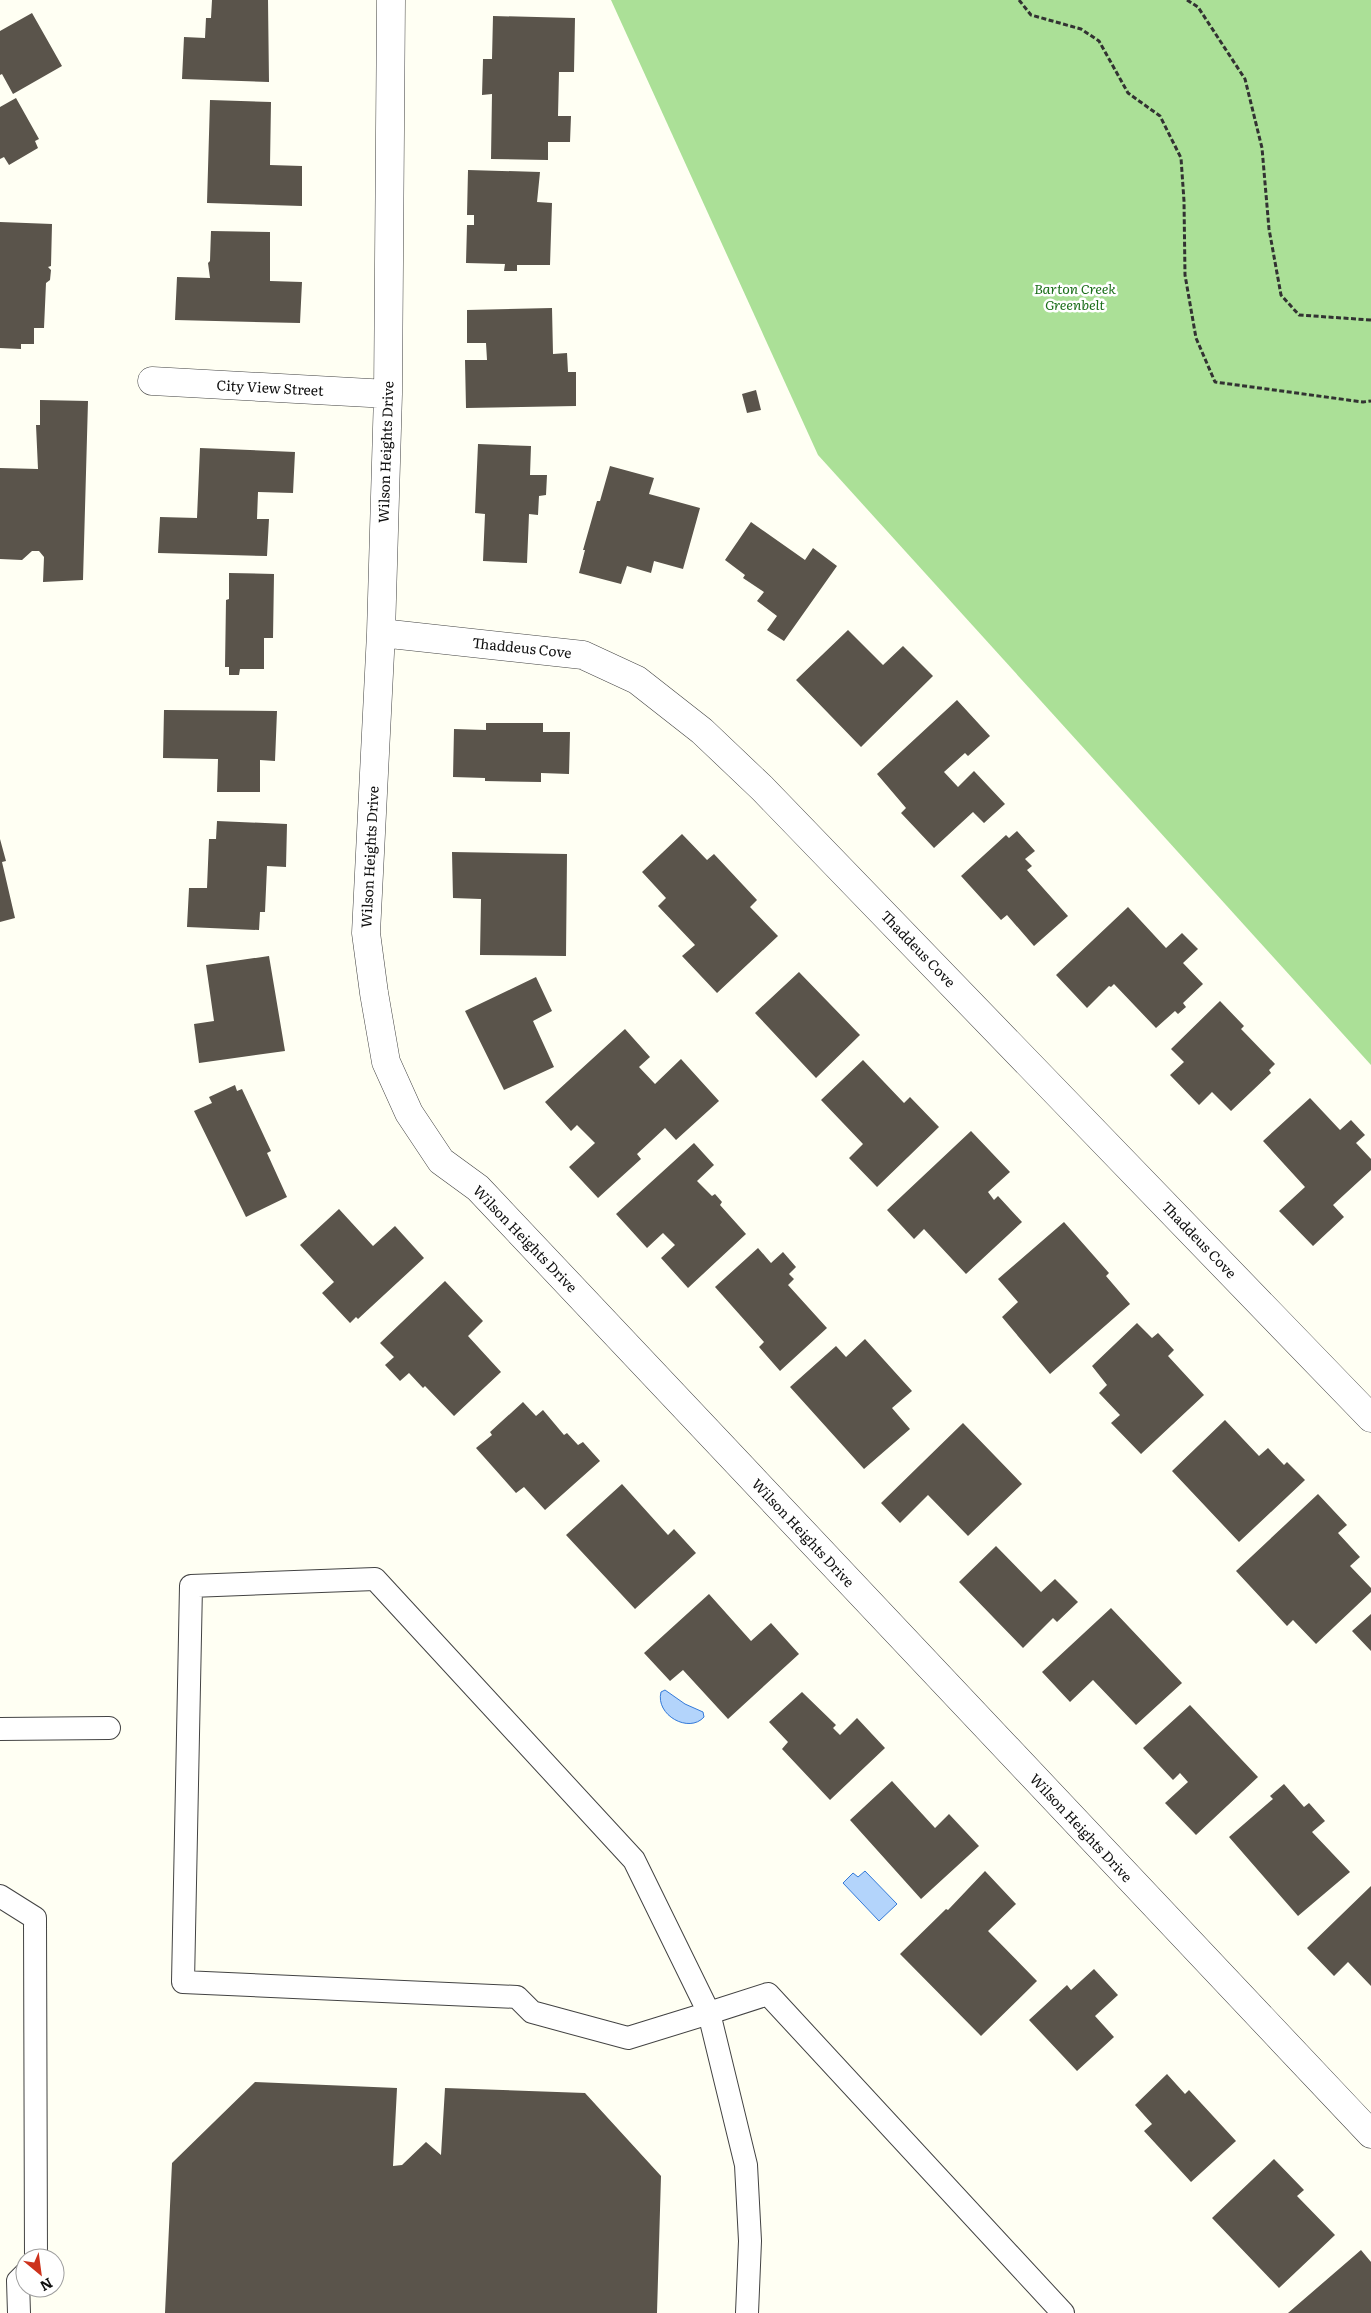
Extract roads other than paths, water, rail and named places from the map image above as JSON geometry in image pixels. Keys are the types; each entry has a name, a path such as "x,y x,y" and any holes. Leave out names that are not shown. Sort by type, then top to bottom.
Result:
{"street":[{"name":"Wilson Heights Drive","path":"391,0 388,394 381,633 366,934 386,1062 409,1113 441,1161 478,1188 1371,2134"},
{"name":"City View Street","path":"152,381 388,394"},
{"name":"Thaddeus Cove","path":"381,633 583,655 637,680 702,731 762,788 1371,1418"}],"lane":[{"path":"747,2313 750,2241 746,2165 709,2013 634,1860 375,1579 191,1586 183,1982 517,1997 532,2012 628,2038 709,2013 768,1994 1063,2313"},
{"path":"0,1729 110,1728"},
{"path":"0,1896 35,1918 36,2248"},
{"path":"19,2298 19,2313"}],"water":[{"path":"665,1690 685,1704 703,1712 704,1717 698,1722 690,1724 675,1720 663,1708 661,1692"},
{"path":"865,1871 897,1904 879,1921 843,1883 853,1873 858,1877"}],"park label":[{"name":"Barton Creek Greenbelt","path":"1075,298"}]}
